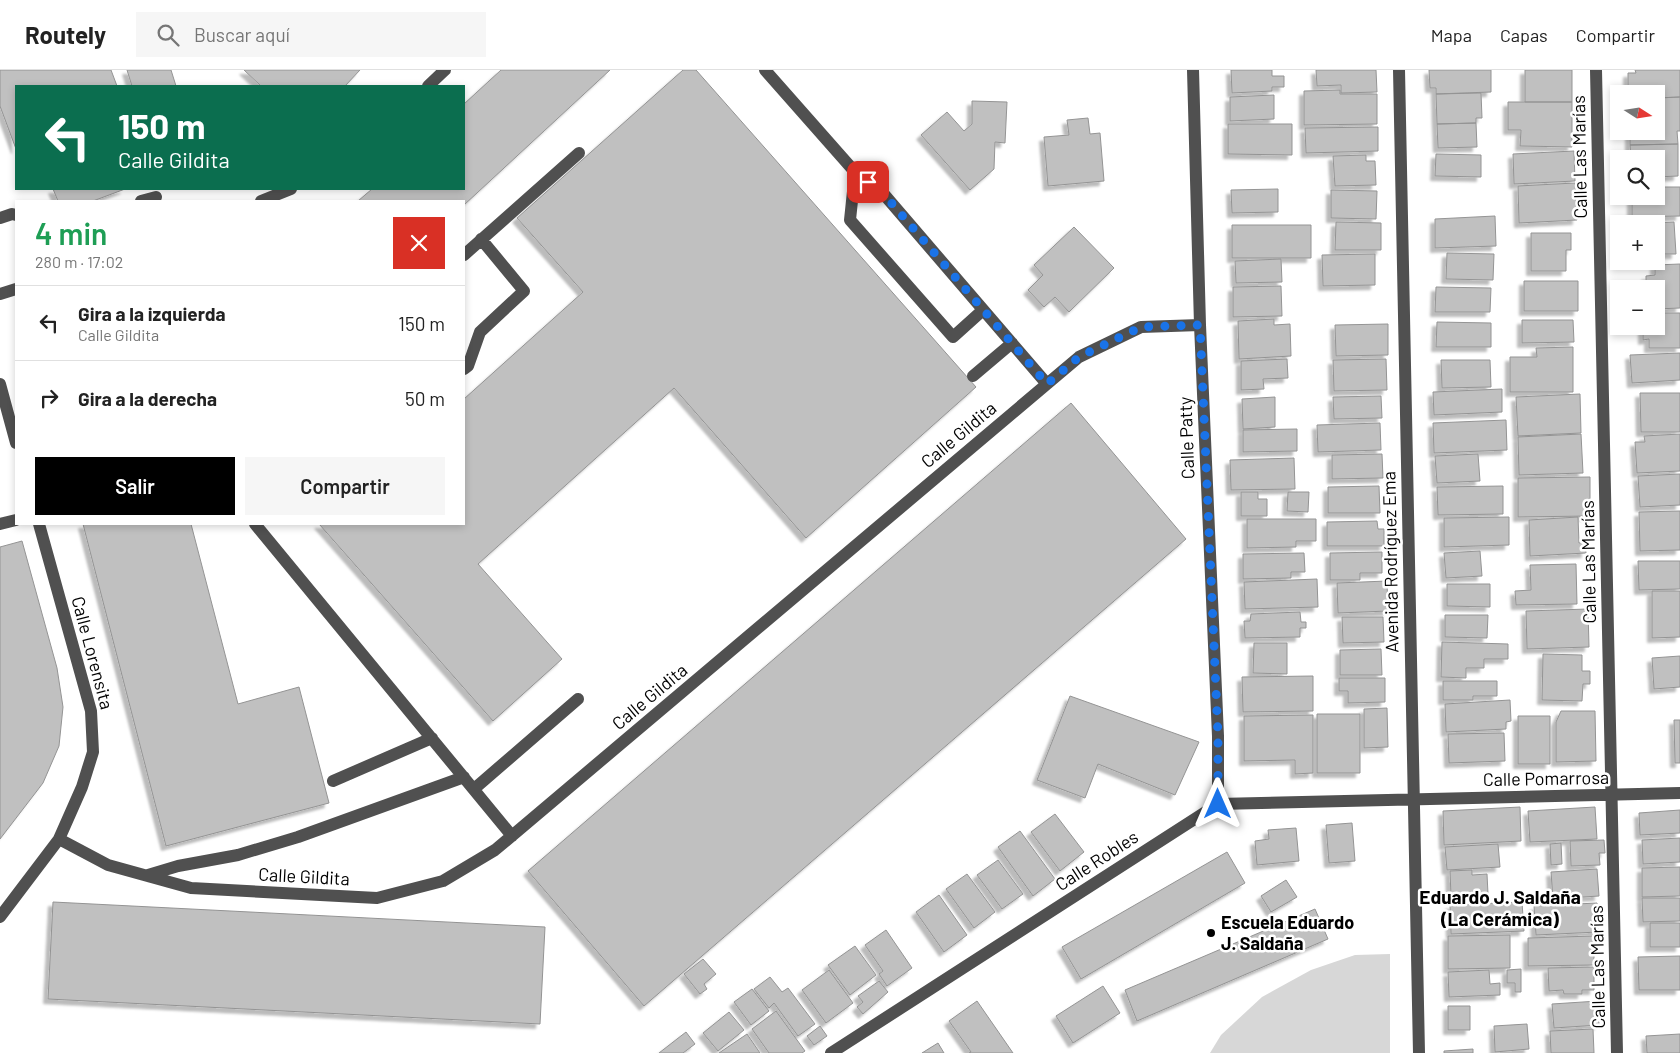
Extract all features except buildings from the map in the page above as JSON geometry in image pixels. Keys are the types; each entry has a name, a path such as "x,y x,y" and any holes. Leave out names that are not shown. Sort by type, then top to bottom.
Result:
{"street":[{"path":"765,70 855,172 882,192 1047,384"},
{"name":"Calle Patty","path":"1192,70 1200,325 1218,736 1218,804"},
{"name":"Avenida Rodríguez Ema","path":"1399,70 1412,800 1419,1053"},
{"name":"Calle Las Marías","path":"1596,70 1617,1053"},
{"path":"429,85 440,72"},
{"path":"465,254 579,153"},
{"path":"855,172 850,220 953,337 983,310"},
{"path":"264,200 288,190"},
{"path":"145,200 156,197"},
{"path":"0,218 15,215"},
{"path":"465,368 468,366 480,332 524,291 481,239"},
{"path":"0,294 15,289"},
{"name":"Calle Gildita","path":"59,839 108,865 191,888 377,898 443,881 495,850 512,836 1079,357 1141,327 1200,325"},
{"path":"973,376 1012,343"},
{"path":"0,384 15,439"},
{"path":"0,524 15,520"},
{"name":"Calle Lorensita","path":"0,917 59,839 82,787 93,752 91,712 38,525"},
{"path":"256,525 512,836"},
{"path":"474,790 578,699"},
{"path":"333,782 432,738"},
{"path":"148,875 178,866 238,855 298,837 464,777"},
{"name":"Calle Pomarrosa","path":"1412,800 1680,793"},
{"path":"1218,804 1412,800"},
{"name":"Calle Robles","path":"831,1053 1218,804"}],"shaded area":[{"path":"1390,954 1390,1053 1210,1053 1221,1035 1262,997 1311,970 1355,955"}],"place":[{"name":"Escuela Eduardo J. Saldaña","path":"1211,933"}],"district":[{"name":"Eduardo J. Saldaña (La Cerámica)","path":"1500,908"}],"route":[{"path":"868,182 882,192 1047,384 1079,357 1141,327 1200,325 1218,736 1218,804"}]}
